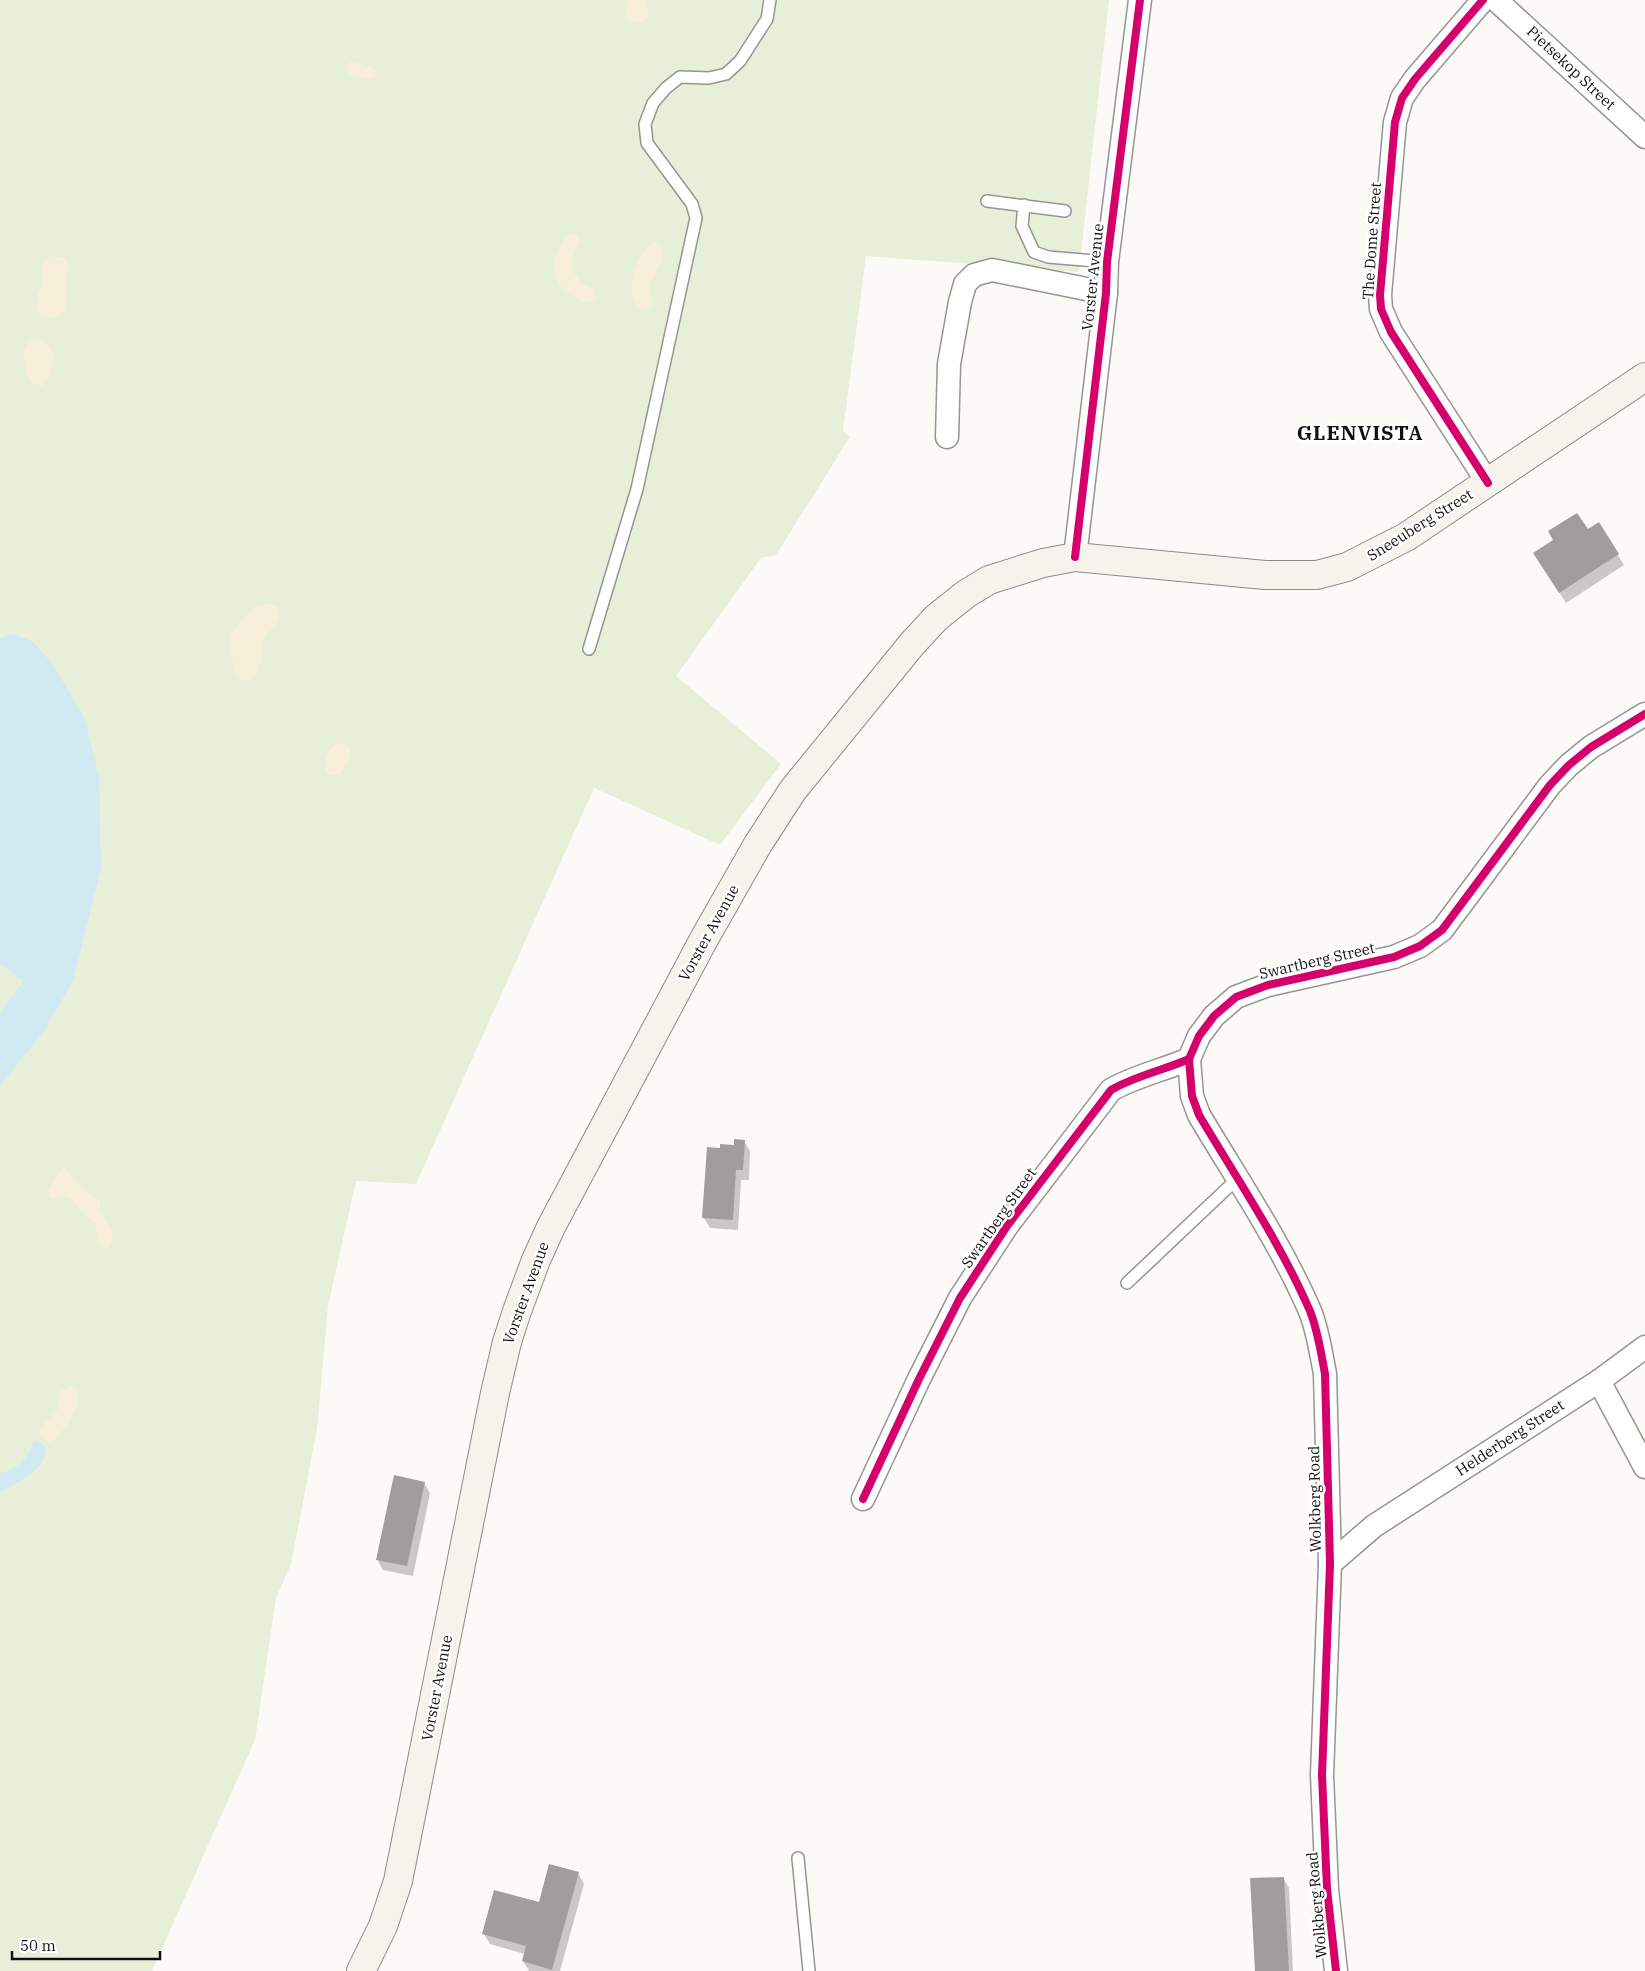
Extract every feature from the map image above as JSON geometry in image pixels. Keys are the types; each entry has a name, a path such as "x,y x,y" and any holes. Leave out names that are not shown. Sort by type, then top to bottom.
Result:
{"main road":[{"name":"Sneeuberg Street","path":"1075,557 1265,575 1317,574 1361,561 1406,537 1645,377"},
{"name":"Vorster Avenue","path":"361,1971 383,1926 398,1881 506,1342 536,1260 551,1227 704,940 758,844 793,790 912,644 936,618 966,594 989,580 1043,563 1075,557"}],"street":[{"name":"Vorster Avenue","path":"1075,557 1106,292 1107,262 1140,0"},
{"name":"The Dome Street","path":"1483,0 1415,79 1402,98 1395,122 1380,295 1381,309 1391,332 1488,483"},
{"name":"Pietsekop Street","path":"1496,0 1645,137"},
{"path":"946,437 949,364 954,324 965,284 974,275 992,270 1106,292"},
{"name":"Swartberg Street","path":"863,1499 919,1379 960,1298 1007,1226 1111,1090 1125,1082 1165,1070 1189,1059 1199,1036 1214,1016 1236,997 1268,985 1394,957 1420,946 1442,930 1550,785 1568,765 1591,746 1645,714"},
{"name":"Wolkberg Road","path":"1189,1059 1192,1096 1199,1115 1263,1222 1310,1312 1320,1344 1325,1374 1330,1564 1322,1775 1327,1889 1336,1971"},
{"name":"Helderberg Street","path":"1330,1564 1374,1526 1599,1381 1645,1347"},
{"path":"1599,1381 1645,1467"},
{"path":"1330,1530 1374,1526"}],"lane":[{"path":"589,649 636,489 696,218 692,204 647,143 645,124 653,103 666,88 680,77 709,78 726,74 740,61 767,19 770,0"},
{"path":"987,201 1065,211"},
{"path":"1024,205 1022,226 1034,252 1048,257 1107,262"},
{"path":"1127,1282 1237,1179"},
{"path":"798,1858 809,1971"}],"green space":[{"path":"0,0 1109,0 1079,272 866,256 843,431 850,437 776,555 761,558 676,676 781,764 720,845 594,788 416,1184 356,1181 328,1306 317,1429 291,1564 276,1598 255,1740 152,1971 0,1971"}],"sand":[{"path":"628,0 645,0 649,13 646,20 637,23 626,19 625,14"},
{"path":"352,61 371,67 377,71 377,75 370,79 350,74 346,67"},
{"path":"571,234 577,236 580,241 572,260 572,270 582,284 594,289 596,298 592,301 581,300 566,292 556,276 556,258 559,249"},
{"path":"653,243 657,244 663,254 650,284 652,304 649,308 643,309 636,303 633,295 633,275 641,255"},
{"path":"50,256 64,258 68,266 64,312 53,318 40,315 36,304 42,285 43,265"},
{"path":"37,339 47,343 53,355 49,377 41,386 31,382 26,370 24,357 26,345 30,341"},
{"path":"268,604 279,609 277,620 264,641 257,672 249,680 242,680 236,674 229,647 230,635 252,609 259,605"},
{"path":"342,743 350,748 350,759 339,775 331,775 325,771 326,758 334,747"},
{"path":"63,1168 85,1191 100,1200 100,1211 113,1236 109,1248 100,1245 95,1223 79,1209 74,1200 63,1195 53,1198 49,1196 48,1189"},
{"path":"69,1386 74,1387 77,1395 76,1408 57,1439 48,1442 40,1437 39,1430 58,1409 60,1392"}],"water":[{"path":"12,634 32,641 52,663 84,717 99,776 101,868 73,981 45,1029 0,1086 0,1012 24,981 0,964 0,638"},
{"path":"36,1441 45,1446 45,1454 38,1467 0,1492 0,1473 6,1472 21,1462"}],"building":[{"path":"1577,513 1588,529 1599,522 1619,554 1559,593 1533,553 1553,540 1548,531"},
{"path":"734,1139 745,1140 743,1170 736,1170 733,1220 702,1218 707,1147 720,1148 720,1144 734,1145"},
{"path":"394,1475 425,1482 407,1566 376,1560"},
{"path":"549,1864 579,1872 552,1970 522,1961 526,1946 482,1934 494,1890 539,1902"},
{"path":"1284,1877 1289,1971 1255,1971 1250,1878"}],"cycle path":[{"path":"1075,557 1106,293 1107,262 1140,0"},
{"path":"1483,0 1415,79 1402,98 1395,122 1380,295 1381,309 1391,332 1488,483"},
{"path":"863,1499 919,1379 960,1298 1007,1226 1111,1090 1189,1059 1199,1036 1214,1016 1236,997 1268,985 1394,957 1420,946 1442,930 1550,785 1569,765 1591,747 1645,714"},
{"path":"1189,1059 1192,1096 1199,1115 1258,1211 1298,1285 1315,1326 1325,1374 1330,1564 1322,1775 1327,1889 1336,1971"}],"district":[{"name":"GLENVISTA","path":"1360,433"}]}
